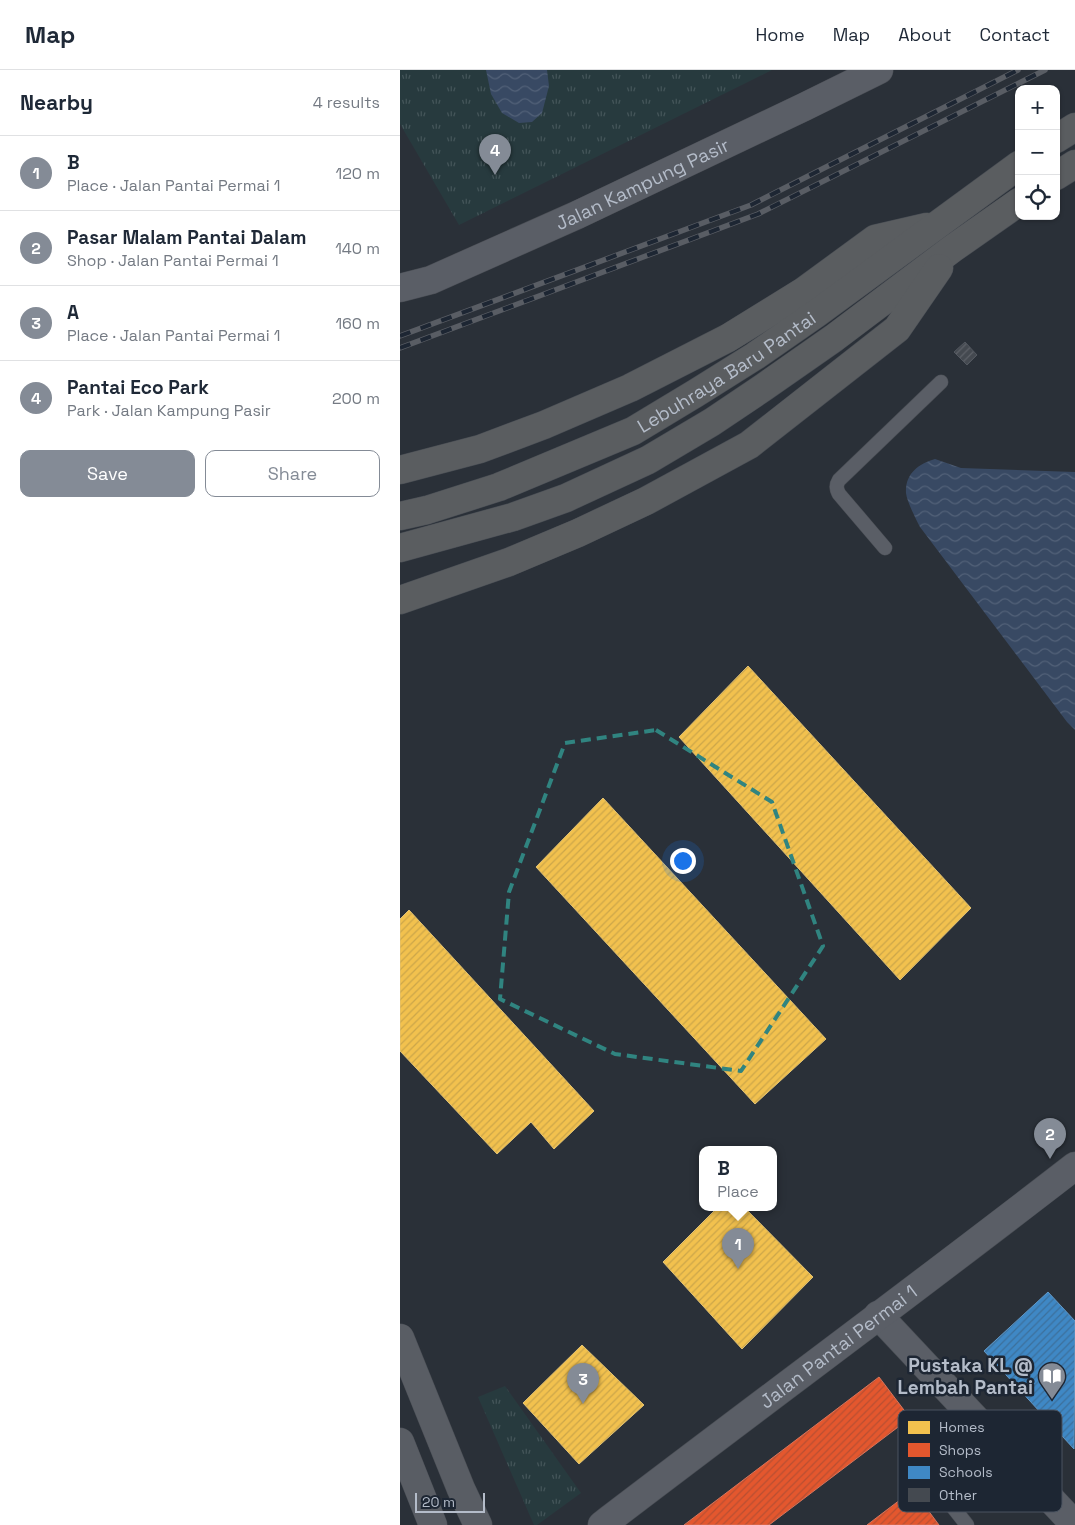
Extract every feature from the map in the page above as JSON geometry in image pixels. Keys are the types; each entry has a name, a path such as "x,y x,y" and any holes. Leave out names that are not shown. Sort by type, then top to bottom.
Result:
{"highway":[{"path":"1060,136 1075,127"},
{"path":"1058,175 1075,164"},
{"name":"Lebuhraya Baru Pantai","path":"400,516 427,510 499,487 633,431 755,356 1015,168"},
{"name":"Lebuhraya Baru Pantai","path":"400,548 513,517 566,498 648,460 712,422 834,338 952,249 1015,205"},
{"path":"400,470 480,449 544,425 630,388 728,338 804,291 875,239 938,224"},
{"path":"400,600 509,562 578,533 646,501 749,445 897,329 952,249"}],"main road":[{"path":"400,1338 461,1490 478,1525"},
{"path":"400,1442 433,1525"}],"street":[{"name":"Jalan Kampung Pasir","path":"400,288 431,280 577,215 879,70"},
{"name":"Jalan Pantai Permai 1","path":"602,1525 1075,1166"},
{"path":"878,1315 967,1410"},
{"path":"1062,1511 1075,1525"}],"lane":[{"path":"885,548 838,494 837,484 941,382"},
{"path":"957,1512 967,1525"}],"highlighted area":[{"path":"656,730 772,802 823,946 741,1071 615,1054 500,999 509,892 565,743"}],"green space":[{"path":"400,70 772,70 459,225 400,124"},
{"path":"505,1386 581,1493 537,1525 534,1525 478,1397"}],"water":[{"path":"486,70 547,70 549,86 542,113 532,122 519,123 502,113 491,94"},
{"path":"935,459 961,468 1075,472 1075,730 1067,722 920,527 908,501 906,486 910,475 918,467"}],"building: Homes":[{"path":"748,666 971,908 900,980 679,737"},
{"path":"603,798 826,1039 755,1104 536,867"},
{"path":"409,910 594,1111 554,1149 531,1122 497,1154 400,1051 400,919"},
{"path":"714,1211 748,1211 813,1277 742,1349 663,1262"},
{"path":"582,1345 644,1405 579,1464 523,1403"}],"building: Shops":[{"path":"879,1377 904,1410 898,1410 898,1427 769,1525 684,1525"},
{"path":"898,1501 898,1512 929,1512 939,1525 867,1525"}],"building: Schools":[{"name":"Pustaka KL @ Lembah Pantai","path":"1048,1292 1075,1321 1074,1449 1062,1436 1062,1410 1038,1410 984,1351"}],"building: Other":[{"path":"965,342 977,355 967,365 954,352"}],"railway":[{"path":"400,336 751,205 1018,70"},
{"path":"400,348 758,214 1045,70"}],"place":[{"name":"Pantai Eco Park","path":"495,175"},
{"name":"Pasar Malam Pantai Dalam","path":"1050,1159"},
{"name":"B","path":"738,1269"},
{"name":"Pustaka KL @ Lembah Pantai","path":"1052,1400"},
{"name":"A","path":"583,1404"}]}
